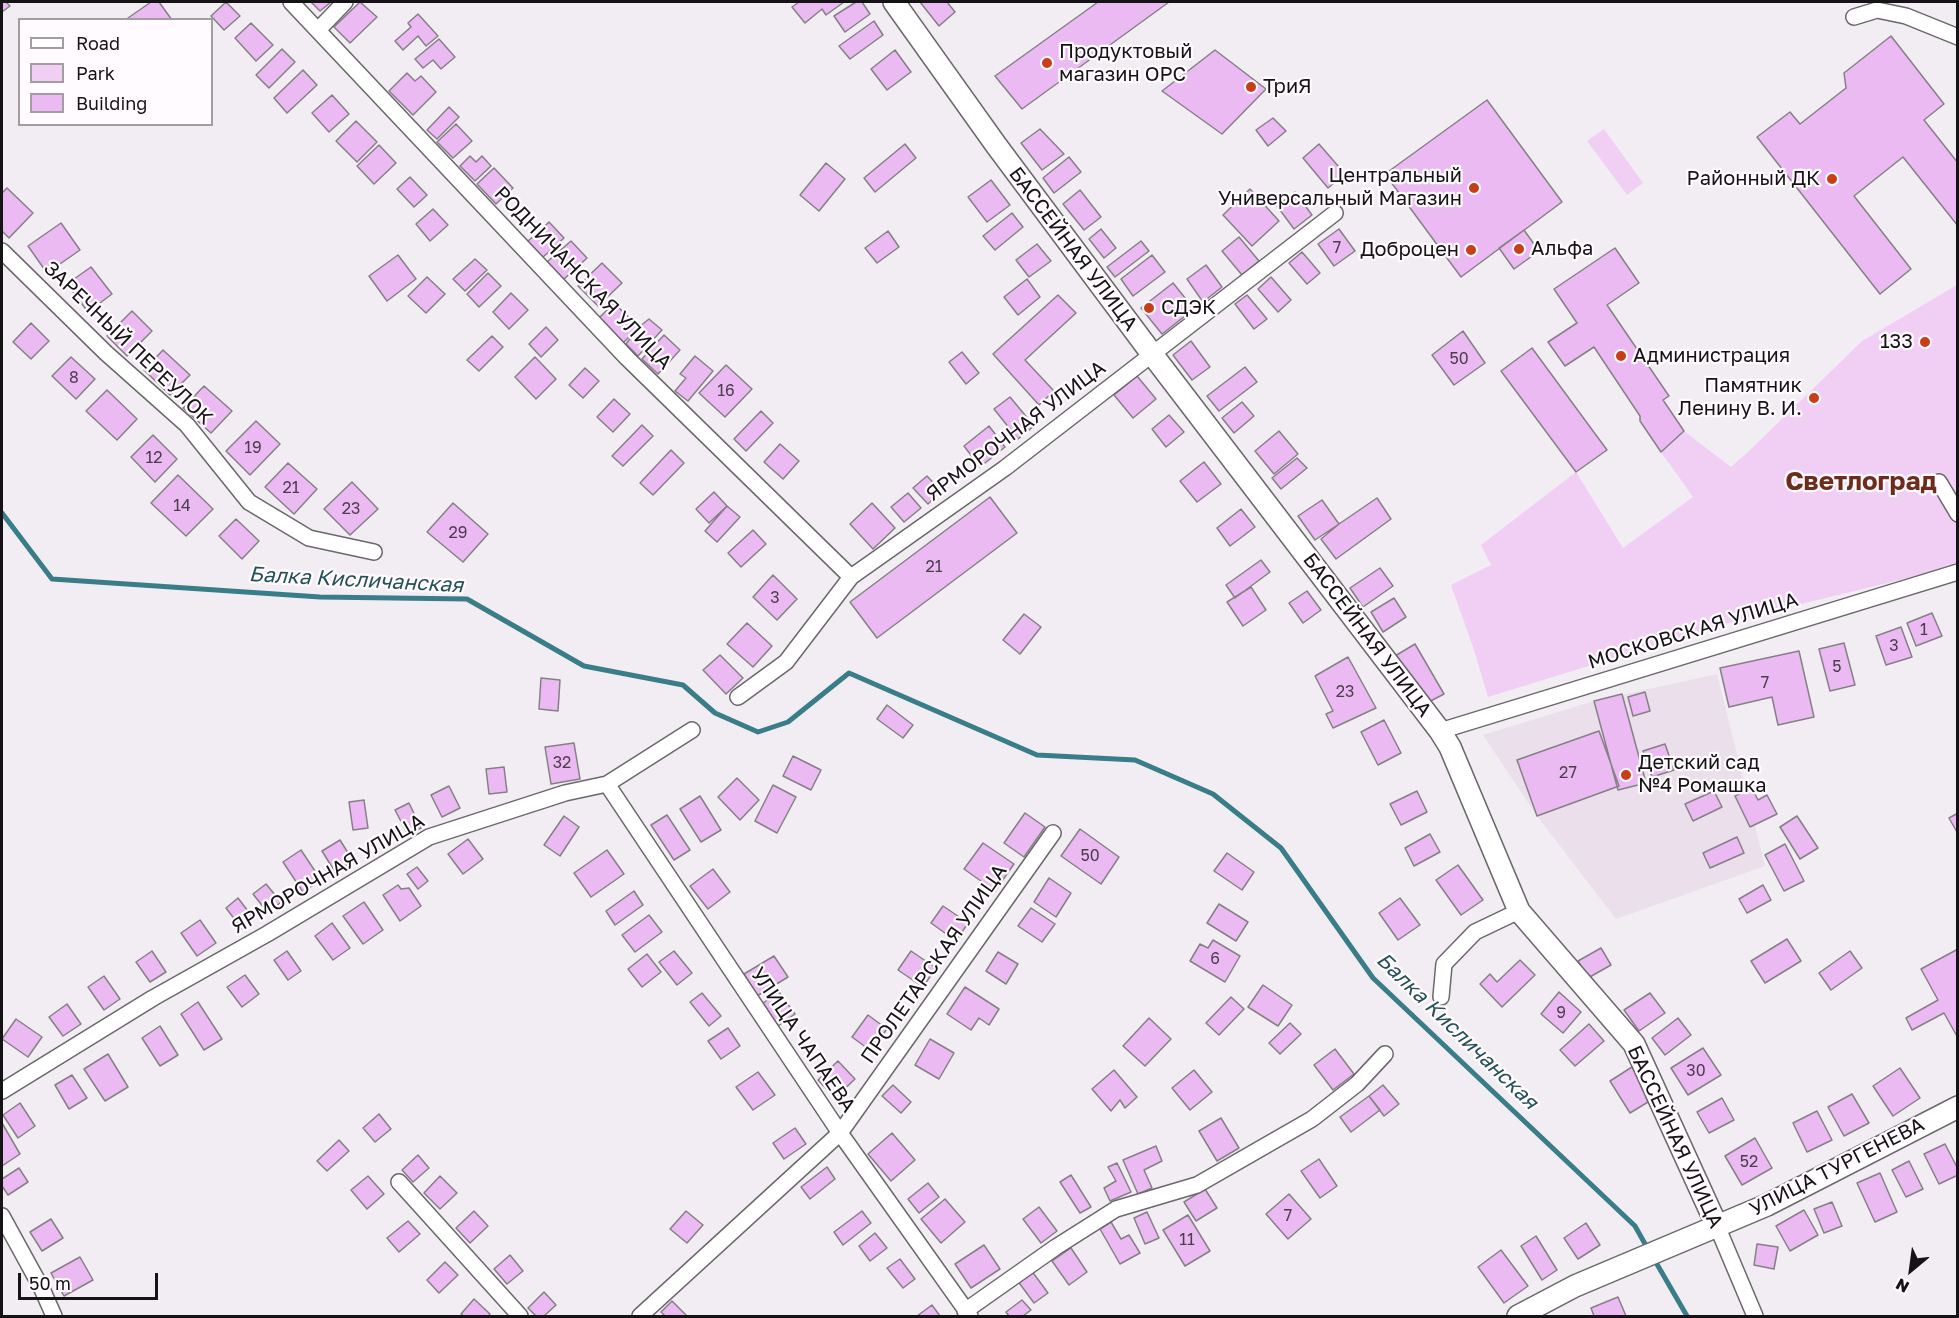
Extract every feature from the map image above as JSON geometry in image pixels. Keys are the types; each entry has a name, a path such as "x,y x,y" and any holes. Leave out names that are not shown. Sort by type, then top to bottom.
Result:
{"street":[{"name":"РОДНИЧАНСКАЯ УЛИЦА","path":"291,2 319,29 627,358 851,577"},
{"path":"319,29 345,2"},
{"name":"БАССЕЙНАЯ УЛИЦА","path":"894,2 996,145 1152,354 1440,731 1450,747 1519,911 1635,1044 1717,1226 1755,1317"},
{"path":"1854,17 1876,10 1906,16 1958,37"},
{"name":"ЯРМОРОЧНАЯ УЛИЦА","path":"738,697 786,662 851,577 1005,468 1335,213"},
{"name":"ЗАРЕЧНЫЙ ПЕРЕУЛОК","path":"2,251 106,353 187,424 249,502 309,538 374,552"},
{"path":"1939,482 1958,514"},
{"name":"МОСКОВСКАЯ УЛИЦА","path":"1440,731 1958,572"},
{"name":"ЯРМОРОЧНАЯ УЛИЦА","path":"2,1091 153,998 267,934 429,837 565,793 607,784 692,730"},
{"name":"УЛИЦА ЧАПАЕВА","path":"607,784 840,1133 968,1314"},
{"name":"ПРОЛЕТАРСКАЯ УЛИЦА","path":"640,1317 840,1133 1053,833"},
{"path":"1441,997 1444,964 1475,933 1519,911"},
{"path":"968,1314 1056,1247 1116,1209 1197,1185 1312,1119 1357,1084 1385,1054"},
{"name":"УЛИЦА ТУРГЕНЕВА","path":"1518,1317 1575,1286 1767,1205 1958,1107"},
{"path":"399,1182 520,1317"},
{"path":"2,1216 42,1288 54,1317"}],"shaded area":[{"name":"Детский сад №4 Ромашка","path":"1717,674 1765,866 1616,919 1537,816 1483,735 1594,701"}],"green space":[{"path":"1604,129 1643,183 1627,195 1587,141"},
{"path":"1957,285 1957,566 1748,617 1488,697 1451,585 1491,565 1481,545 1576,472 1623,548 1693,497 1661,452 1684,431 1731,467 1862,341"}],"building":[{"path":"2,2 10,6 2,12"},
{"path":"151,2 159,2 171,18 128,18"},
{"path":"226,2 240,16 224,30 211,16"},
{"path":"311,2 331,2 320,11"},
{"path":"360,2 377,17 350,43 334,27"},
{"path":"799,2 844,2 826,15 822,9 805,23 792,7"},
{"path":"856,2 862,2 870,14 845,32 834,16"},
{"path":"920,2 947,2 955,12 939,26"},
{"path":"1098,2 1169,2 1022,109 995,76"},
{"path":"418,14 438,36 426,46 418,36 403,50 395,41 411,27 408,23"},
{"path":"874,21 883,35 850,59 839,46"},
{"path":"251,23 273,45 256,61 235,38"},
{"name":"Районный ДК","path":"1891,36 1944,104 1924,120 1958,163 1958,226 1903,157 1854,196 1911,269 1880,294 1757,137 1790,112 1800,124 1846,88 1844,73"},
{"path":"439,39 455,57 441,69 433,60 423,68 415,59"},
{"path":"282,49 295,62 269,88 256,75"},
{"path":"895,50 911,72 887,90 871,69"},
{"path":"1215,50 1266,89 1222,134 1162,91"},
{"path":"303,70 317,85 287,113 274,98"},
{"path":"407,73 415,81 421,76 436,92 413,115 389,91"},
{"path":"332,95 349,114 329,132 312,113"},
{"name":"Центральный Универсальный Магазин","path":"1487,100 1562,202 1461,277 1385,174"},
{"path":"449,107 459,117 437,139 427,130"},
{"path":"1273,118 1286,131 1268,146 1256,130"},
{"path":"356,121 377,142 357,162 336,141"},
{"path":"456,124 472,141 453,158 437,142"},
{"path":"1040,129 1064,154 1042,170 1021,143"},
{"path":"905,144 916,158 875,192 864,178"},
{"path":"1319,144 1345,174 1328,188 1303,158"},
{"path":"379,145 396,163 374,184 357,166"},
{"path":"470,156 476,162 482,156 491,166 475,181 460,166"},
{"path":"1069,157 1081,172 1054,193 1043,178"},
{"path":"826,163 845,179 819,211 800,195"},
{"path":"494,168 513,188 496,204 477,184"},
{"path":"410,177 427,195 414,207 397,189"},
{"path":"991,180 1010,205 987,222 968,197"},
{"path":"7,188 33,213 9,238 2,231 2,193"},
{"path":"1250,189 1279,221 1252,246 1223,215"},
{"path":"1080,190 1101,217 1084,230 1063,204"},
{"path":"1295,192 1312,215 1294,229 1277,206"},
{"path":"433,209 448,225 430,241 416,224"},
{"path":"1012,213 1023,227 995,250 983,236"},
{"path":"549,222 564,238 542,258 527,242"},
{"path":"61,223 80,250 47,273 28,246"},
{"path":"1101,229 1116,248 1104,258 1089,239"},
{"path":"1339,229 1355,251 1334,266 1318,244"},
{"name":"Альфа","path":"1524,230 1539,251 1514,269 1499,248"},
{"path":"888,231 899,247 877,263 865,248"},
{"path":"1239,237 1259,261 1242,275 1222,251"},
{"path":"571,241 587,258 563,280 547,262"},
{"path":"1141,241 1149,251 1115,277 1107,267"},
{"path":"1037,244 1051,261 1029,277 1016,260"},
{"name":"Администрация","path":"1615,248 1639,283 1607,305 1669,396 1663,400 1684,431 1661,452 1594,347 1565,366 1548,342 1577,323 1554,289"},
{"path":"1302,252 1320,273 1307,284 1289,263"},
{"path":"398,255 416,279 387,301 369,276"},
{"path":"1152,255 1165,272 1133,296 1121,279"},
{"path":"475,259 487,270 465,291 453,279"},
{"path":"602,263 622,283 598,306 578,286"},
{"path":"1206,265 1222,287 1203,302 1187,279"},
{"path":"91,267 112,294 88,312 67,284"},
{"path":"488,273 501,286 479,307 467,294"},
{"path":"427,277 445,294 426,313 408,296"},
{"path":"1271,277 1291,300 1278,312 1258,289"},
{"path":"1027,279 1040,297 1018,315 1004,297"},
{"path":"1173,283 1194,309 1162,334 1141,308"},
{"path":"511,293 528,310 509,329 493,312"},
{"path":"1058,295 1076,313 1025,360 1054,391 1039,405 993,354"},
{"path":"1247,295 1267,319 1254,329 1235,304"},
{"path":"614,303 639,327 623,343 599,318"},
{"path":"132,311 152,331 127,356 107,336"},
{"path":"649,319 662,330 638,356 626,344 639,327"},
{"path":"31,323 49,341 31,359 13,342"},
{"path":"546,327 558,340 541,357 529,344"},
{"path":"1463,331 1485,363 1454,385 1432,355"},
{"path":"664,335 680,350 658,374 642,359"},
{"path":"492,336 503,347 479,371 467,360"},
{"path":"1191,341 1210,367 1192,380 1173,355"},
{"path":"1532,348 1607,450 1576,472 1501,371"},
{"path":"163,350 190,375 170,395 144,370"},
{"path":"962,352 979,373 966,384 949,362"},
{"path":"695,356 713,371 688,401 675,391 686,378 680,374"},
{"path":"71,357 95,379 76,399 52,376"},
{"path":"535,357 556,379 536,399 515,377"},
{"path":"726,365 752,389 725,417 699,393"},
{"path":"1245,367 1257,382 1219,411 1207,396"},
{"path":"585,368 599,381 583,398 569,385"},
{"path":"1137,376 1156,399 1133,418 1114,395"},
{"path":"204,386 232,411 211,433 183,408"},
{"path":"107,390 137,419 117,440 86,411"},
{"path":"1010,397 1034,426 1018,439 994,409"},
{"path":"614,399 630,414 613,432 597,417"},
{"path":"1242,402 1254,416 1234,433 1222,418"},
{"path":"761,411 773,423 746,451 734,439"},
{"path":"1169,415 1184,432 1166,447 1152,429"},
{"path":"256,421 280,444 250,475 226,451"},
{"path":"642,425 653,436 623,466 612,456"},
{"path":"989,426 1005,447 980,467 964,446"},
{"path":"1279,431 1298,454 1274,474 1255,451"},
{"path":"153,435 177,459 155,482 131,457"},
{"path":"780,444 799,461 783,479 764,462"},
{"path":"671,450 684,463 653,495 640,483"},
{"path":"1297,458 1307,468 1281,489 1272,478"},
{"path":"1204,462 1221,484 1197,502 1180,481"},
{"path":"288,463 317,489 294,514 265,487"},
{"path":"178,475 213,509 186,536 151,503"},
{"path":"927,476 941,491 928,504 913,488"},
{"path":"352,482 378,509 350,535 324,509"},
{"path":"714,492 727,506 709,523 696,509"},
{"path":"908,493 921,508 904,522 891,507"},
{"path":"990,497 1017,533 877,638 850,602"},
{"path":"1377,498 1391,519 1336,559 1321,539"},
{"path":"1322,500 1339,524 1315,540 1298,516"},
{"path":"453,503 488,534 463,562 427,532"},
{"path":"872,503 895,528 873,549 850,524"},
{"path":"727,506 740,517 717,542 705,531"},
{"path":"1241,509 1255,527 1230,546 1217,528"},
{"path":"236,519 259,541 242,559 219,536"},
{"path":"753,530 766,544 741,567 728,553"},
{"path":"1261,560 1270,572 1235,598 1226,585"},
{"path":"1380,568 1393,586 1363,607 1350,588"},
{"path":"773,575 797,599 777,620 753,597"},
{"path":"1251,587 1266,610 1243,626 1227,602"},
{"path":"1307,591 1321,610 1303,623 1289,603"},
{"path":"1394,598 1406,617 1383,632 1371,612"},
{"path":"1932,613 1942,636 1916,646 1907,623"},
{"path":"1024,614 1041,627 1020,654 1003,640"},
{"path":"747,623 772,646 753,667 727,644"},
{"path":"1901,627 1912,657 1886,665 1876,636"},
{"path":"1844,643 1855,685 1830,691 1819,649"},
{"path":"1415,644 1444,694 1423,705 1395,656"},
{"path":"1799,651 1814,717 1778,725 1772,697 1729,707 1720,668"},
{"path":"720,655 743,678 726,694 703,670"},
{"path":"1348,657 1376,708 1333,728 1326,714 1333,711 1315,676"},
{"path":"541,678 560,680 558,711 539,709"},
{"path":"1645,692 1650,711 1633,716 1628,697"},
{"path":"1622,694 1646,783 1618,790 1594,701"},
{"path":"887,705 913,725 903,738 877,719"},
{"path":"1384,720 1401,753 1378,765 1361,732"},
{"path":"1599,731 1619,786 1537,816 1517,760"},
{"path":"574,743 580,779 551,784 545,747"},
{"path":"1665,744 1674,770 1652,777 1643,751"},
{"path":"793,756 821,770 811,790 783,776"},
{"path":"504,767 507,792 489,794 486,769"},
{"path":"737,778 759,800 740,820 718,797"},
{"path":"773,785 796,797 777,833 755,821"},
{"path":"449,786 460,808 442,817 431,795"},
{"path":"1752,788 1758,800 1767,795 1777,814 1750,827 1735,796"},
{"path":"1417,791 1427,812 1401,825 1390,804"},
{"path":"1714,791 1722,807 1693,821 1685,804"},
{"path":"700,796 721,830 701,842 680,809"},
{"path":"364,800 368,828 353,830 349,802"},
{"path":"409,803 421,828 408,835 395,810"},
{"path":"1025,813 1045,827 1024,857 1004,843"},
{"path":"1958,813 1958,834 1949,818"},
{"path":"667,815 690,850 674,860 651,825"},
{"path":"564,816 579,827 560,856 544,845"},
{"path":"1797,816 1818,848 1800,859 1780,827"},
{"path":"1080,829 1119,857 1101,884 1061,856"},
{"path":"1430,834 1440,852 1414,866 1405,848"},
{"path":"1737,837 1744,853 1710,868 1703,853"},
{"path":"468,839 483,859 463,874 448,854"},
{"path":"340,840 353,861 335,872 322,851"},
{"path":"983,843 1014,864 995,891 964,869"},
{"path":"1785,844 1804,881 1784,891 1765,855"},
{"path":"301,850 321,880 303,892 283,862"},
{"path":"607,850 624,874 591,897 574,873"},
{"path":"1227,853 1254,872 1242,890 1214,871"},
{"path":"1458,865 1483,900 1461,915 1436,880"},
{"path":"417,867 428,881 418,889 407,874"},
{"path":"713,869 730,892 708,909 690,886"},
{"path":"1049,878 1071,893 1056,917 1034,902"},
{"path":"266,884 281,902 268,913 253,894"},
{"path":"398,885 401,889 409,888 421,906 400,921 383,895"},
{"path":"1763,885 1771,900 1747,913 1739,899"},
{"path":"634,891 643,905 615,925 606,911"},
{"path":"238,898 254,919 242,929 226,908"},
{"path":"1400,898 1420,925 1398,940 1379,913"},
{"path":"364,902 383,930 363,944 343,916"},
{"path":"1219,904 1248,922 1236,941 1207,923"},
{"path":"943,906 968,923 956,941 931,923"},
{"path":"1031,908 1055,924 1042,942 1018,926"},
{"path":"649,915 662,932 635,952 622,935"},
{"path":"200,920 216,943 197,956 181,933"},
{"path":"332,923 350,948 333,960 315,936"},
{"path":"1787,939 1801,961 1765,983 1751,961"},
{"path":"1213,940 1240,956 1225,982 1190,961 1200,944 1208,948"},
{"path":"1601,948 1611,965 1588,978 1578,961"},
{"path":"1958,949 1958,1038 1944,1013 1912,1030 1906,1018 1938,1000 1921,969"},
{"path":"152,951 166,972 150,982 136,962"},
{"path":"287,951 301,971 288,980 274,960"},
{"path":"674,951 692,973 677,985 659,962"},
{"path":"911,951 936,968 923,987 898,970"},
{"path":"1850,951 1862,968 1831,990 1819,973"},
{"path":"998,952 1018,964 1006,984 986,971"},
{"path":"647,954 661,972 642,987 628,969"},
{"path":"774,956 788,977 757,996 744,974"},
{"path":"1520,960 1535,975 1502,1007 1480,984 1490,974 1497,982"},
{"path":"245,975 259,994 242,1007 227,987"},
{"path":"104,976 120,999 104,1010 88,987"},
{"path":"1263,985 1292,1005 1278,1026 1248,1007"},
{"path":"965,987 999,1009 989,1025 979,1018 971,1030 947,1014"},
{"path":"779,992 795,1014 778,1026 763,1003"},
{"path":"1559,992 1581,1012 1563,1033 1541,1014"},
{"path":"702,993 721,1016 709,1026 690,1002"},
{"path":"1650,993 1665,1013 1639,1031 1624,1010"},
{"path":"1231,997 1244,1009 1219,1035 1206,1023"},
{"path":"198,1002 222,1039 204,1050 181,1014"},
{"path":"67,1004 81,1024 63,1036 49,1017"},
{"path":"868,1015 887,1029 871,1051 852,1037"},
{"path":"1149,1018 1171,1039 1145,1066 1123,1046"},
{"path":"1678,1018 1691,1035 1665,1055 1652,1038"},
{"path":"16,1019 42,1037 28,1057 2,1039"},
{"path":"1290,1023 1301,1034 1280,1054 1269,1043"},
{"path":"1589,1024 1604,1041 1575,1066 1560,1050"},
{"path":"160,1026 178,1055 160,1066 142,1038"},
{"path":"728,1028 740,1046 721,1059 708,1041"},
{"path":"930,1039 954,1053 939,1079 915,1065"},
{"path":"1703,1048 1721,1075 1688,1095 1671,1068"},
{"path":"1335,1049 1354,1074 1333,1090 1314,1065"},
{"path":"108,1054 128,1087 105,1101 84,1069"},
{"path":"838,1061 855,1079 835,1098 818,1080"},
{"path":"1632,1067 1653,1099 1630,1113 1610,1081"},
{"path":"1900,1068 1920,1098 1893,1116 1873,1086"},
{"path":"1114,1070 1137,1097 1125,1108 1120,1100 1111,1111 1092,1089"},
{"path":"1194,1070 1212,1092 1190,1110 1172,1088"},
{"path":"758,1072 775,1095 753,1110 736,1087"},
{"path":"72,1075 87,1098 69,1109 55,1085"},
{"path":"893,1085 911,1102 901,1113 882,1096"},
{"path":"1383,1085 1399,1104 1384,1116 1369,1096"},
{"path":"1852,1094 1869,1123 1844,1136 1828,1107"},
{"path":"1369,1096 1380,1110 1351,1132 1340,1117"},
{"path":"1722,1098 1734,1120 1709,1133 1697,1112"},
{"path":"20,1103 35,1126 18,1138 3,1115"},
{"path":"1817,1111 1832,1140 1807,1152 1793,1123"},
{"path":"379,1114 391,1129 375,1142 363,1128"},
{"path":"1221,1118 1239,1148 1217,1161 1199,1131"},
{"path":"2,1123 20,1154 2,1166"},
{"path":"795,1128 806,1144 784,1159 773,1143"},
{"path":"892,1133 915,1160 891,1181 868,1154"},
{"path":"1755,1138 1772,1168 1742,1185 1725,1156"},
{"path":"339,1140 349,1151 327,1171 317,1161"},
{"path":"1945,1144 1958,1169 1958,1175 1939,1184 1924,1154"},
{"path":"1156,1146 1162,1161 1144,1170 1152,1188 1138,1194 1123,1160"},
{"path":"418,1155 429,1168 413,1182 402,1170"},
{"path":"1319,1159 1337,1186 1320,1198 1301,1171"},
{"path":"1909,1161 1923,1189 1906,1197 1892,1170"},
{"path":"1117,1163 1131,1192 1110,1201 1104,1188 1116,1181 1108,1167"},
{"path":"827,1167 835,1179 810,1199 801,1187"},
{"path":"19,1168 28,1182 8,1195 2,1186 2,1179"},
{"path":"1880,1173 1897,1212 1875,1222 1857,1183"},
{"path":"1071,1175 1091,1207 1080,1213 1060,1182"},
{"path":"368,1176 384,1194 367,1209 351,1190"},
{"path":"440,1176 457,1193 440,1209 424,1193"},
{"path":"928,1183 939,1197 919,1213 908,1199"},
{"path":"1205,1189 1217,1208 1196,1221 1184,1202"},
{"path":"1289,1194 1311,1219 1288,1239 1266,1214"},
{"path":"945,1199 965,1222 941,1243 921,1219"},
{"path":"1832,1202 1842,1226 1824,1233 1814,1209"},
{"path":"1039,1207 1057,1231 1041,1243 1023,1219"},
{"path":"1804,1210 1818,1235 1790,1251 1776,1226"},
{"path":"474,1211 488,1226 470,1243 456,1228"},
{"path":"686,1211 703,1225 687,1243 670,1229"},
{"path":"862,1211 871,1223 843,1245 834,1232"},
{"path":"1147,1212 1159,1238 1145,1244 1134,1218"},
{"path":"1188,1215 1210,1251 1185,1266 1163,1230"},
{"path":"51,1219 63,1238 42,1251 30,1232"},
{"path":"408,1221 420,1234 399,1252 387,1238"},
{"path":"1111,1222 1121,1239 1129,1235 1140,1253 1120,1264 1100,1229"},
{"path":"1586,1223 1600,1245 1578,1259 1564,1238"},
{"path":"875,1233 887,1248 870,1261 859,1246"},
{"path":"1536,1236 1557,1270 1542,1280 1521,1246"},
{"path":"1757,1244 1778,1247 1774,1269 1754,1265"},
{"path":"984,1245 1000,1269 971,1288 955,1264"},
{"path":"1071,1248 1087,1272 1069,1285 1052,1261"},
{"path":"1501,1250 1528,1286 1504,1303 1478,1267"},
{"path":"510,1255 523,1271 507,1284 494,1269"},
{"path":"80,1257 93,1280 64,1296 51,1273"},
{"path":"900,1259 915,1279 903,1288 887,1268"},
{"path":"445,1262 458,1275 439,1293 427,1280"},
{"path":"1031,1270 1048,1293 1034,1303 1017,1280"},
{"path":"544,1292 556,1305 544,1316 536,1316 528,1308"},
{"path":"1618,1297 1626,1316 1594,1316 1591,1308"},
{"path":"474,1299 490,1314 488,1316 461,1314"},
{"path":"1022,1300 1031,1310 1023,1316 1009,1316 1006,1312"},
{"path":"672,1301 687,1316 665,1316 661,1312"},
{"path":"932,1305 940,1316 917,1316"}],"waterway":[{"name":"Балка Кисличанская","path":"2,513 52,579 320,597 467,599 584,666 683,685 715,713 758,732 788,722 849,673 1037,755 1135,760 1213,794 1281,848 1373,978 1635,1226 1649,1251"},
{"name":"Балка Кисличанская","path":"1654,1259 1687,1316"}],"place":[{"name":"Продуктовый магазин ОРС","path":"1047,63"},
{"name":"ТриЯ","path":"1251,87"},
{"name":"Районный ДК","path":"1832,179"},
{"name":"Центральный Универсальный Магазин","path":"1474,188"},
{"name":"Альфа","path":"1519,249"},
{"name":"Доброцен","path":"1471,250"},
{"name":"СДЭК","path":"1149,308"},
{"name":"133","path":"1925,342"},
{"name":"Администрация","path":"1621,356"},
{"name":"Памятник Ленину В. И.","path":"1814,398"},
{"name":"Детский сад №4 Ромашка","path":"1626,775"}],"district":[{"name":"Светлоград","path":"1861,482"}]}
